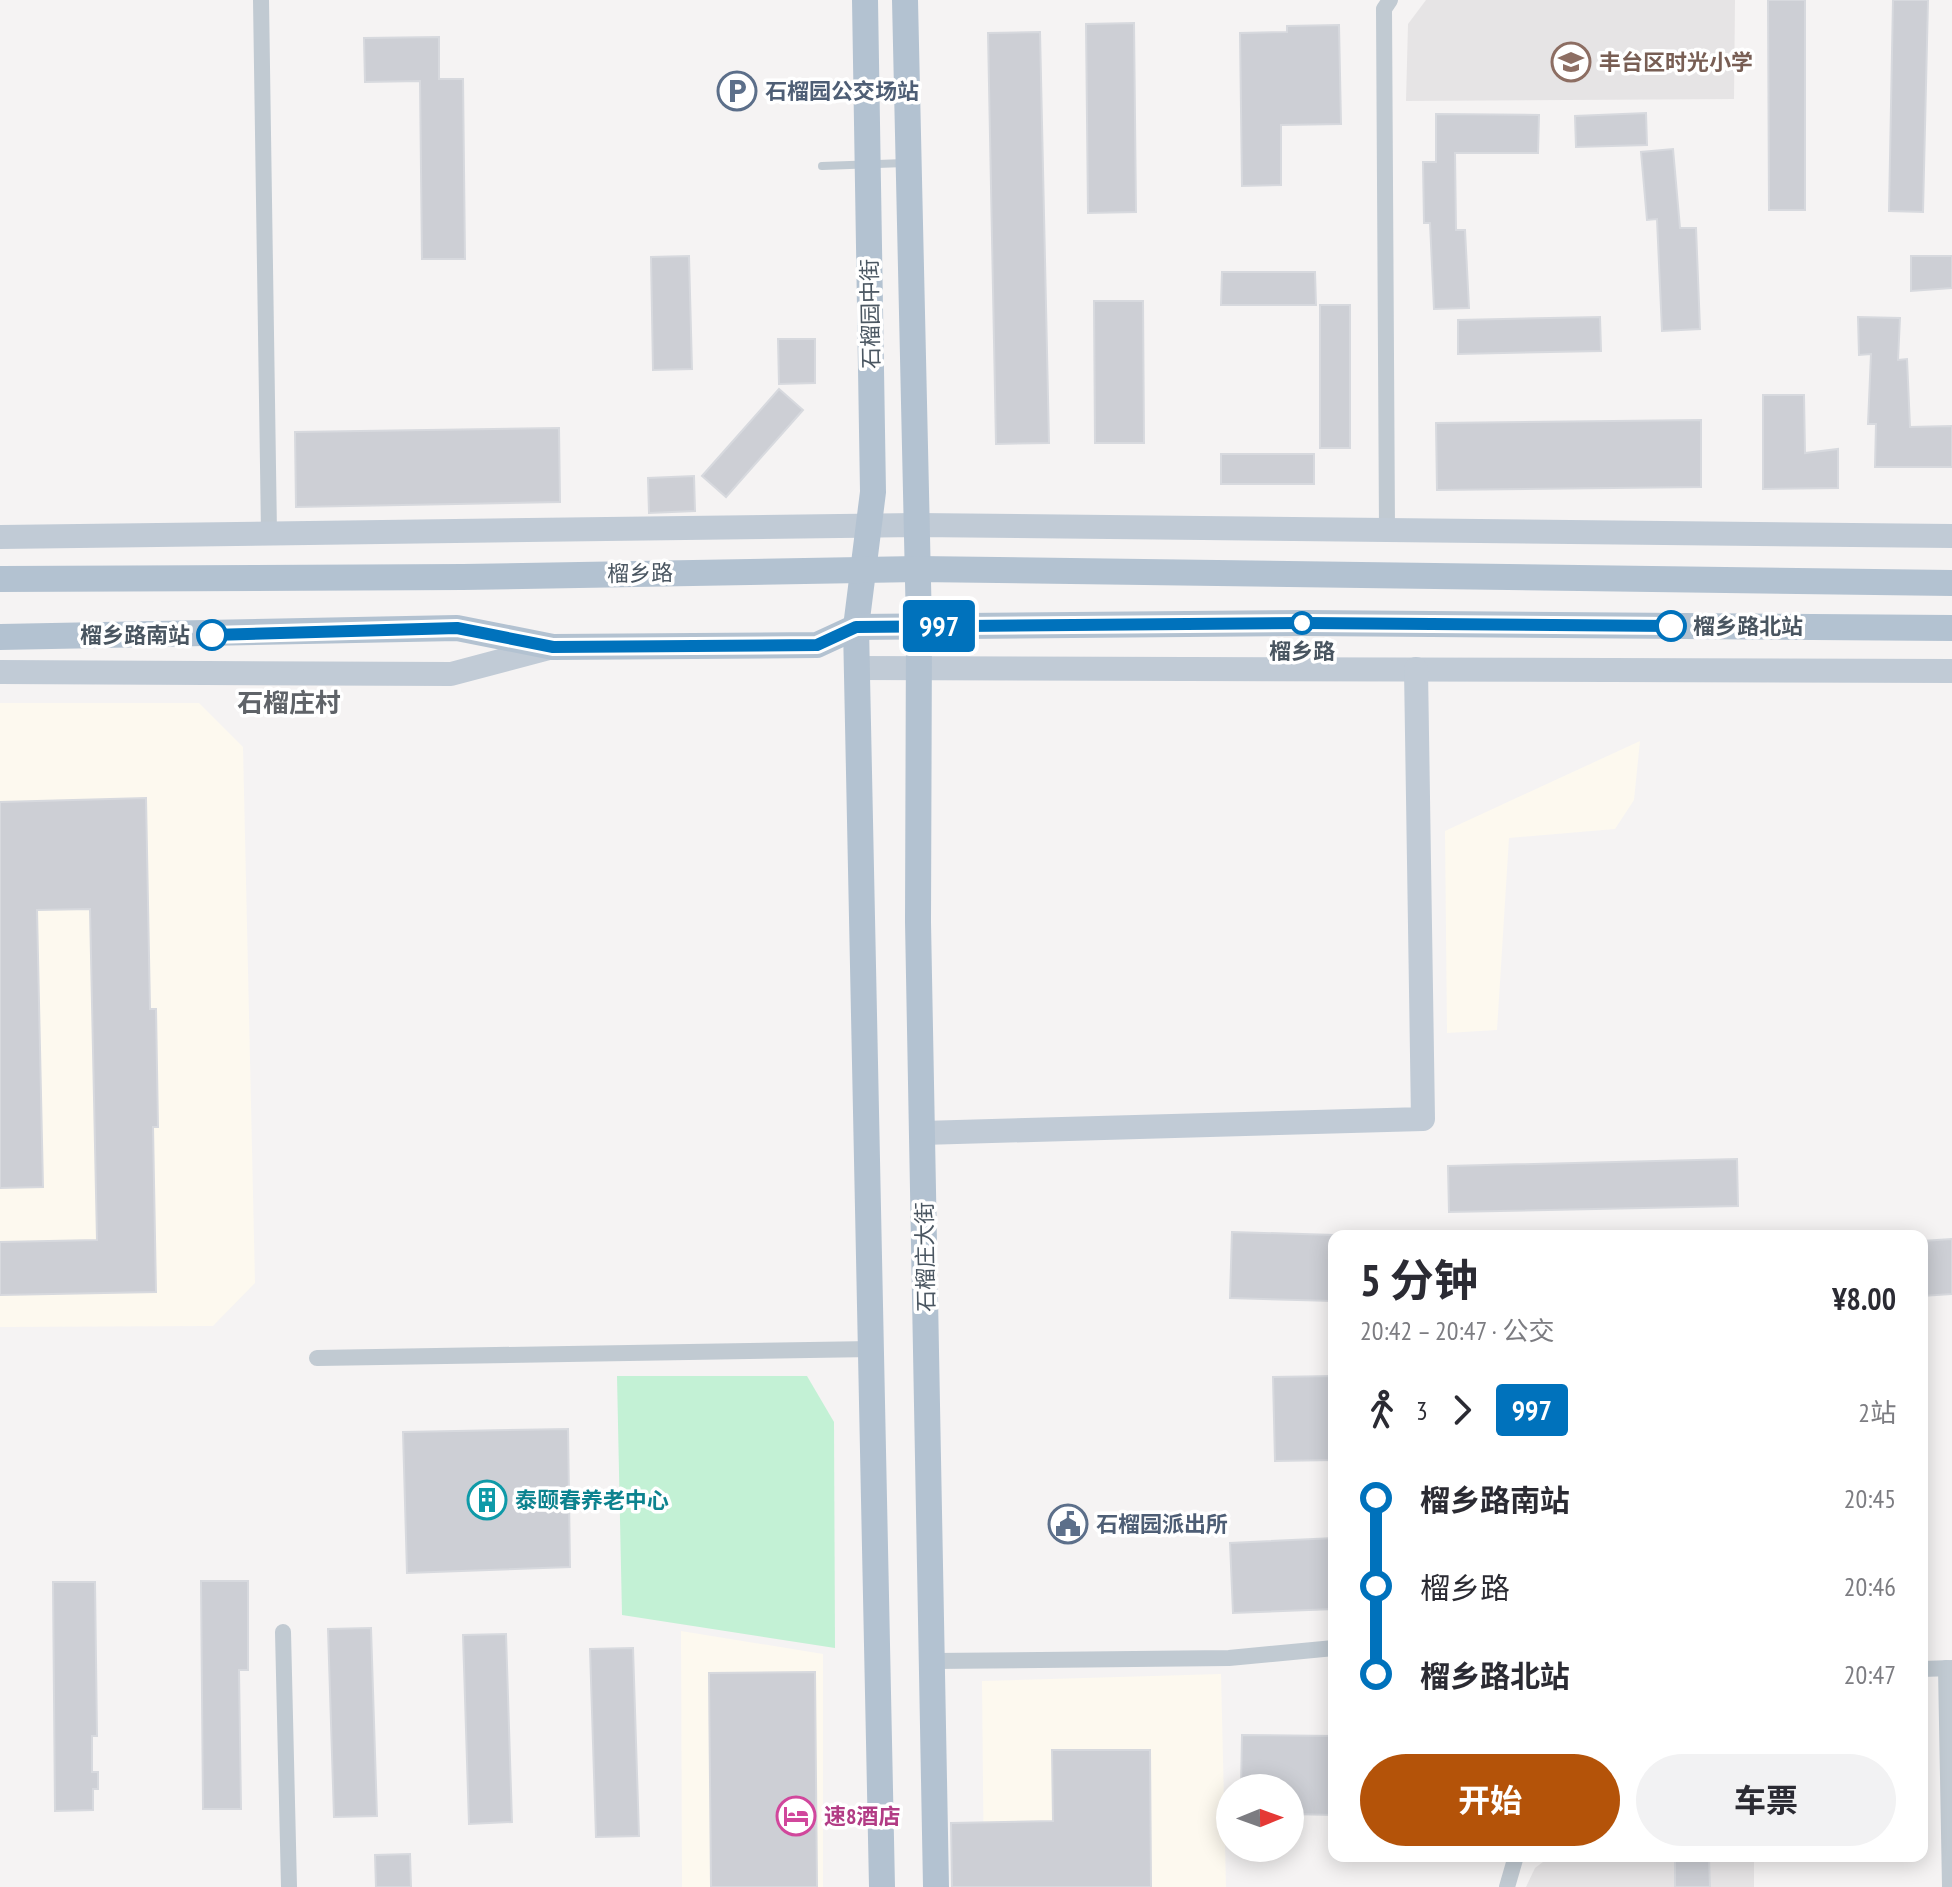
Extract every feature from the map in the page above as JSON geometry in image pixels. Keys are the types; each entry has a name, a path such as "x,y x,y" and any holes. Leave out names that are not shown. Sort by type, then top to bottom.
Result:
{"main road":[{"name":"石榴园中街","path":"856,627 873,492 865,0"},
{"name":"石榴园中街","path":"905,0 919,626"},
{"name":"榴乡路","path":"0,579 447,577 918,569 1952,583"},
{"path":"0,637 457,628 553,647 817,645 856,627 919,626 1321,623 1952,628"},
{"name":"石榴庄大街","path":"919,626 922,1133 936,1887"},
{"path":"856,627 882,1887"}],"street":[{"path":"261,0 269,533"},
{"path":"1387,530 1384,9 1390,0"},
{"name":"榴乡路","path":"0,537 917,525 1952,536"},
{"path":"0,672 451,674 553,647"},
{"path":"857,668 1952,671"},
{"path":"922,1133 1423,1119 1416,669"},
{"path":"317,1358 873,1349"},
{"path":"283,1632 289,1887"},
{"path":"933,1661 1229,1658 1328,1649"},
{"path":"1928,1669 1949,1668 1950,1887"},
{"path":"1507,1887 1514,1862"}],"lane":[{"path":"822,166 909,163"}],"shaded area":[{"name":"丰台区时光小学","path":"1426,0 1735,0 1734,99 1406,101 1408,24"},
{"path":"0,703 199,703 243,747 255,1283 213,1326 0,1327"},
{"path":"1640,741 1634,800 1615,829 1509,838 1497,1030 1447,1033 1445,831"},
{"path":"681,1631 823,1654 823,1887 682,1887"},
{"path":"1221,1674 1223,1774 1216,1774 1216,1862 1225,1862 1226,1887 984,1887 982,1681"},
{"path":"1543,1862 1754,1862 1754,1887 1526,1887 1535,1868"}],"green space":[{"path":"617,1376 807,1376 834,1422 835,1648 622,1615"}],"building":[{"path":"1768,0 1805,0 1805,210 1769,210"},
{"path":"1893,0 1928,0 1923,212 1889,211"},
{"path":"1134,23 1136,212 1088,213 1086,24"},
{"path":"1339,25 1341,124 1281,125 1281,185 1242,186 1240,33 1287,32 1287,26"},
{"path":"1040,32 1049,443 996,444 988,33"},
{"path":"439,37 439,79 463,79 465,259 422,259 420,81 365,82 364,38"},
{"path":"1646,113 1647,145 1576,147 1575,116"},
{"path":"1436,114 1539,115 1538,153 1455,153 1456,230 1465,230 1469,308 1434,309 1430,223 1424,223 1423,162 1436,162"},
{"path":"1673,149 1680,228 1696,228 1700,329 1662,331 1657,219 1647,220 1641,152"},
{"path":"689,256 692,369 653,370 651,257"},
{"path":"1911,256 1952,256 1952,288 1911,291"},
{"path":"1222,272 1315,272 1316,305 1221,305"},
{"path":"1094,301 1143,301 1144,443 1095,443"},
{"path":"1320,305 1350,305 1350,448 1320,448"},
{"path":"1600,317 1601,351 1458,354 1458,320"},
{"path":"1858,317 1900,318 1898,360 1907,359 1910,427 1952,426 1952,467 1875,467 1876,424 1868,424 1871,354 1859,355"},
{"path":"778,339 815,339 815,383 779,384"},
{"path":"779,389 803,410 726,497 702,476"},
{"path":"1763,395 1804,395 1805,453 1838,449 1838,488 1763,489"},
{"path":"1701,420 1701,487 1437,490 1436,423"},
{"path":"559,428 560,502 296,507 295,432"},
{"path":"1221,454 1314,454 1314,484 1221,484"},
{"path":"694,476 695,511 649,513 648,478"},
{"path":"146,798 150,1009 156,1009 158,1127 153,1127 156,1292 0,1295 0,1242 97,1240 90,909 37,910 43,1187 0,1188 0,802"},
{"path":"1737,1159 1738,1206 1449,1212 1448,1166"},
{"path":"1232,1232 1328,1235 1328,1301 1230,1298"},
{"path":"1952,1239 1952,1294 1928,1296 1928,1241"},
{"path":"1328,1376 1328,1460 1275,1461 1273,1377"},
{"name":"泰颐春养老中心","path":"568,1429 570,1567 407,1573 403,1432"},
{"path":"1328,1538 1328,1609 1233,1613 1230,1543"},
{"path":"201,1581 248,1581 248,1670 239,1670 241,1809 203,1809"},
{"path":"53,1582 95,1582 97,1736 92,1736 92,1772 98,1772 98,1789 93,1789 93,1810 55,1811"},
{"path":"371,1628 377,1816 334,1817 328,1629"},
{"path":"506,1634 512,1822 469,1824 463,1635"},
{"path":"633,1648 639,1836 596,1837 590,1649"},
{"path":"815,1672 817,1887 711,1887 709,1673"},
{"path":"1242,1735 1328,1736 1328,1815 1304,1814 1304,1774 1241,1774"},
{"path":"1052,1750 1150,1750 1151,1887 952,1887 951,1823 1053,1821"},
{"path":"410,1854 411,1887 376,1887 375,1855"},
{"path":"1675,1862 1709,1862 1710,1887 1675,1887"}],"bus line":[{"name":"997","path":"212,635 457,628 553,647 817,645 856,627 1305,623 1671,626"}],"place":[{"name":"丰台区时光小学","path":"1571,62"},
{"name":"石榴园公交场站","path":"737,91"},
{"name":"榴乡路","path":"1302,623"},
{"name":"榴乡路北站","path":"1671,626"},
{"name":"榴乡路南站","path":"212,635"},
{"name":"泰颐春养老中心","path":"487,1500"},
{"name":"石榴园派出所","path":"1068,1524"},
{"name":"速8酒店","path":"796,1816"}],"district":[{"name":"石榴庄村","path":"289,703"}]}
